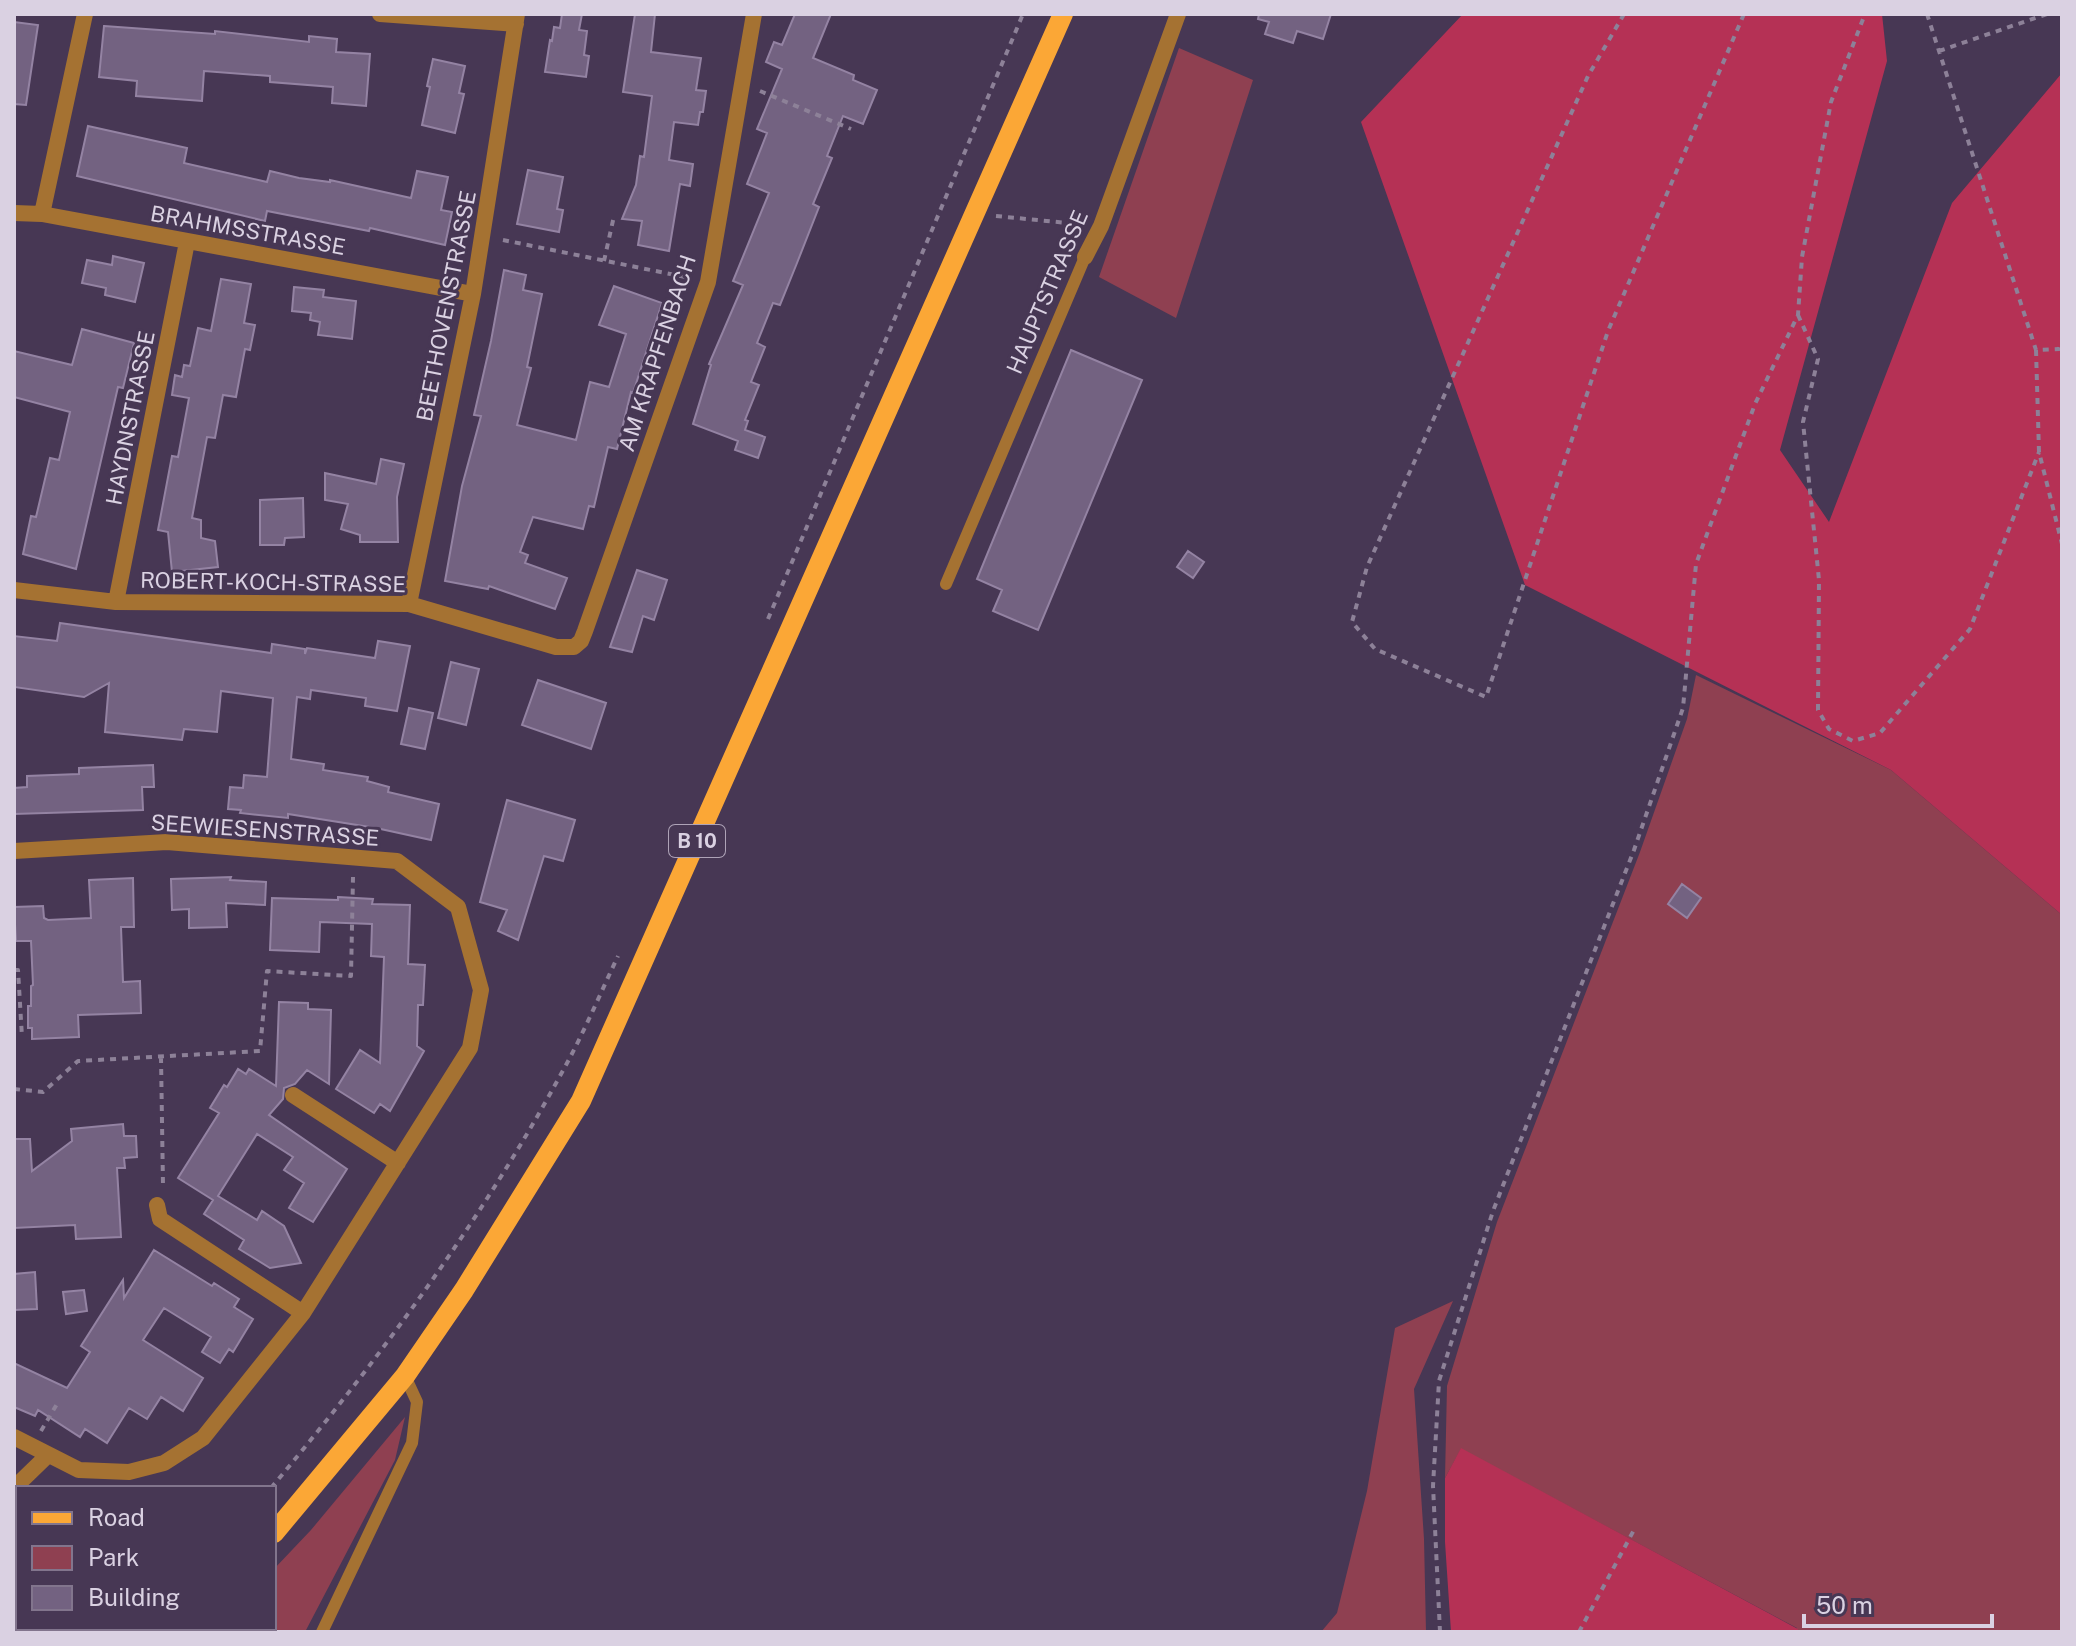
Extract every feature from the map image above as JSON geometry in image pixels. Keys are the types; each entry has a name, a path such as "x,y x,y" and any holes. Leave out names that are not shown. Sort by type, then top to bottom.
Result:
{"main road":[{"name":"B 10","path":"276,1531 405,1376 464,1290 581,1101 1063,14"}],"street":[{"path":"42,214 85,14"},
{"path":"380,14 516,19"},
{"name":"AM KRAPFENBACH","path":"574,647 585,631 708,282 754,14"},
{"name":"HAUPTSTRASSE","path":"1085,257 1101,226 1178,14"},
{"name":"BEETHOVENSTRASSE","path":"409,604 473,294 516,19"},
{"name":"BRAHMSSTRASSE","path":"14,213 42,214 473,294"},
{"name":"HAYDNSTRASSE","path":"116,602 187,242"},
{"name":"ROBERT-KOCH-STRASSE","path":"14,590 116,602 409,604 556,647 574,647"},
{"name":"SEEWIESENSTRASSE","path":"14,851 167,842 397,861 458,907 481,990 470,1048 303,1313 203,1438 164,1463 129,1472 79,1470 14,1437"},
{"path":"293,1095 398,1163"},
{"path":"157,1205 160,1219 303,1313"},
{"path":"16,1486 47,1456"}],"lane":[{"name":"HAUPTSTRASSE","path":"946,584 1085,257"},
{"path":"322,1632 412,1443 417,1402 405,1376"}],"path":[{"path":"765,625 1023,14"},
{"path":"1624,14 1588,76 1373,552 1352,622 1375,649 1486,697 1608,331 1744,14"},
{"path":"1440,1632 1433,1486 1439,1381 1493,1211 1634,850 1683,708 1696,564 1755,404 1798,315 1802,257 1831,102 1865,14"},
{"path":"1927,14 2036,350 2039,452 2062,544"},
{"path":"1939,51 2047,14"},
{"path":"743,84 851,129"},
{"path":"976,214 1101,226"},
{"path":"604,261 614,216"},
{"path":"483,236 708,282"},
{"path":"1798,315 1818,359 1803,422 1819,580 1818,710 1829,729 1853,741 1880,733 1970,629 2039,452"},
{"path":"2036,350 2059,349 2062,341"},
{"path":"14,1089 43,1092 78,1061 260,1051 267,971 351,976 353,858"},
{"path":"273,1486 367,1371 488,1199 566,1064 624,944"},
{"path":"14,970 18,970 22,1037"},
{"path":"157,1205 164,1182 161,1057"},
{"path":"32,1447 57,1404"},
{"path":"1579,1632 1635,1528"}],"green space":[{"path":"1179,48 1253,80 1176,318 1099,277"},
{"path":"1696,675 1891,770 2062,915 2062,1632 1797,1632 1797,1628 1461,1449 1445,1478 1447,1386 1497,1222 1640,852 1687,719"},
{"path":"1453,1301 1414,1389 1424,1539 1426,1632 1321,1632 1337,1613 1367,1491 1395,1328"},
{"path":"405,1417 395,1460 305,1632 213,1632 276,1630 276,1567 311,1530"}],"shaded area":[{"path":"1463,14 1882,14 1887,61 1780,450 1829,522 1952,203 2062,73 2062,915 1891,770 1525,585 1361,122"},
{"path":"1461,1448 1798,1629 1797,1632 1451,1632 1445,1542 1445,1478"}],"building":[{"path":"562,14 582,14 579,30 587,31 584,55 589,56 586,77 545,72 550,40 554,27 560,28"},
{"path":"635,14 655,14 651,52 701,58 696,90 706,91 698,125 674,122 669,160 693,164 690,186 680,184 669,251 638,245 642,221 622,219 636,185 640,156 644,157 652,96 623,92"},
{"path":"795,14 831,14 813,58 854,75 853,80 877,90 863,124 843,116 827,156 832,158 813,204 819,207 780,305 773,303 757,343 765,347 751,382 759,385 745,420 748,421 745,430 765,437 758,458 735,450 738,441 693,424 709,364 743,285 733,281 769,193 747,184 767,133 757,129 782,69 766,62 774,42 782,45"},
{"path":"1259,14 1331,14 1323,39 1297,31 1293,43 1265,34 1269,22 1258,19"},
{"path":"14,22 38,25 26,105 14,104"},
{"path":"104,26 215,34 215,31 309,42 309,36 337,39 336,52 370,54 366,106 332,103 333,87 270,82 270,76 204,71 202,101 136,96 137,81 99,77"},
{"path":"433,59 465,66 459,93 464,94 455,133 422,125"},
{"path":"88,126 187,148 184,163 267,182 270,171 299,178 330,180 411,198 417,171 448,177 441,210 452,212 445,245 370,228 369,231 267,211 265,221 77,176"},
{"path":"528,170 563,177 557,209 563,210 559,232 517,224"},
{"path":"113,256 144,263 135,302 105,295 106,288 82,283 87,260 112,265"},
{"path":"504,270 526,275 523,290 542,294 527,367 531,368 517,425 576,440 590,382 609,387 626,334 599,325 614,286 662,303 631,392 617,449 608,447 594,507 589,506 583,529 533,517 520,552 528,555 525,563 567,578 555,609 489,586 488,589 445,581 462,486 481,416 474,415"},
{"path":"221,279 251,284 244,323 255,325 250,350 245,349 236,397 223,395 215,438 207,437 192,518 201,520 201,538 215,541 218,567 172,572 168,532 158,530 172,456 178,457 189,398 172,395 175,375 182,377 184,365 190,366 198,328 211,331"},
{"path":"294,287 324,290 323,297 356,301 352,339 318,335 320,322 310,320 311,313 292,311"},
{"path":"82,329 134,343 123,388 118,387 76,569 23,554 31,516 36,517 50,458 59,460 70,412 14,397 14,351 72,365"},
{"path":"1071,350 1142,380 1038,630 993,611 1002,590 977,579"},
{"path":"381,459 404,464 397,497 398,542 360,542 360,535 341,529 348,504 325,500 325,473 376,484"},
{"path":"303,498 304,537 285,538 284,545 260,545 260,500"},
{"path":"1188,551 1204,562 1193,578 1177,567"},
{"path":"637,570 667,580 654,620 643,616 632,652 610,647"},
{"path":"60,623 271,653 272,644 305,649 305,654 307,648 375,658 378,641 410,646 397,711 365,706 366,698 311,690 310,699 297,697 291,759 324,764 323,770 368,777 367,781 389,787 388,792 439,804 431,840 288,814 288,818 228,809 230,787 243,788 244,775 267,777 273,698 221,691 217,732 184,729 182,740 105,732 109,683 84,697 14,687 14,636 57,641"},
{"path":"451,662 479,669 466,725 438,718"},
{"path":"538,680 606,703 591,749 522,725"},
{"path":"409,708 433,713 425,749 401,744"},
{"path":"153,765 154,787 142,787 143,810 14,814 14,788 27,787 27,776 79,774 79,768"},
{"path":"507,800 575,820 563,861 544,856 518,940 498,931 507,910 480,902"},
{"path":"231,877 230,880 266,882 265,905 226,903 227,927 189,928 189,909 172,910 171,879"},
{"path":"133,878 134,927 121,927 123,982 140,981 141,1013 78,1015 79,1037 32,1039 32,1028 28,1028 28,1006 31,1006 33,985 31,941 16,941 14,907 43,906 44,918 48,920 91,918 89,880"},
{"path":"1682,884 1701,898 1687,918 1668,904"},
{"path":"338,897 373,899 372,904 410,905 408,964 425,965 423,1005 418,1005 417,1046 424,1051 390,1111 380,1104 374,1113 336,1089 360,1050 380,1063 384,957 371,956 372,924 320,922 319,952 270,950 272,898 338,900"},
{"path":"279,1002 308,1003 308,1009 331,1010 329,1084 307,1070 295,1084 284,1088 283,1099 269,1115 347,1169 313,1222 289,1208 304,1183 284,1170 293,1157 257,1134 218,1196 257,1220 262,1211 284,1226 301,1263 270,1268 239,1249 244,1240 204,1214 213,1200 178,1178 219,1113 210,1108 238,1069 246,1074 249,1069 276,1086"},
{"path":"123,1124 124,1136 136,1136 137,1157 124,1158 125,1168 117,1168 121,1237 76,1239 75,1225 14,1228 14,1139 30,1139 32,1171 72,1141 71,1129"},
{"path":"154,1250 239,1299 234,1307 253,1319 233,1352 229,1349 220,1363 202,1352 211,1337 164,1308 143,1340 203,1378 183,1411 161,1397 147,1419 129,1408 107,1443 85,1429 80,1437 38,1410 35,1416 14,1407 14,1363 67,1388 90,1352 81,1346 123,1280 124,1298"},
{"path":"35,1272 37,1309 14,1310 14,1274"},
{"path":"84,1290 87,1311 66,1314 63,1292"}]}
